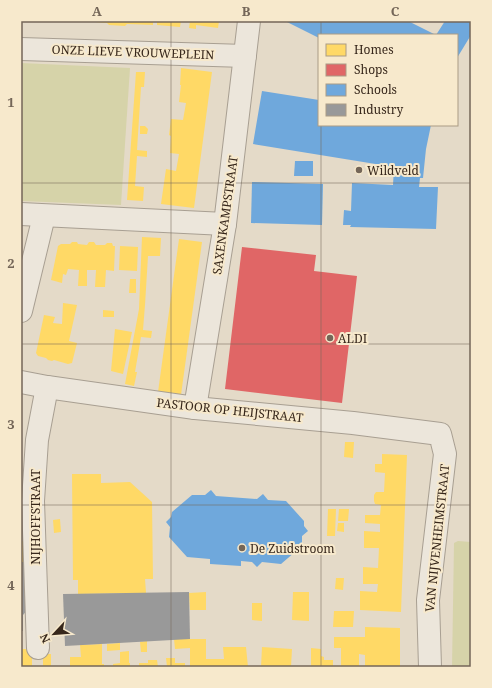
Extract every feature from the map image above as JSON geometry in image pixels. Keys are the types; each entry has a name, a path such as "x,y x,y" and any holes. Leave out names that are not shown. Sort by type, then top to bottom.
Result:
{"street":[{"name":"SAXENKAMPSTRAAT","path":"195,408 225,224 249,21"},
{"name":"ONZE LIEVE VROUWEPLEIN","path":"21,49 245,56"},
{"path":"21,214 225,224"},
{"path":"21,311 44,216"},
{"name":"PASTOOR OP HEIJSTRAAT","path":"21,382 47,388 195,408 353,423 440,434"},
{"name":"NIJHOFFSTRAAT","path":"38,648 33,501 37,440 47,388"},
{"name":"VAN NIJVENHEIMSTRAAT","path":"430,667 428,600 445,454 440,434"}],"shaded area":[{"path":"21,63 130,68 121,205 21,201"},
{"path":"458,541 471,542 471,667 452,667 454,543"}],"building: Homes":[{"path":"95,21 153,21 153,25 109,25 107,23"},
{"path":"157,21 181,21 180,27 157,25"},
{"path":"190,21 219,21 218,28 196,25 196,29 189,28"},
{"path":"181,68 212,72 194,208 161,204 166,169 176,171 179,154 170,153 171,136 169,135 171,119 183,120 186,103 179,102"},
{"path":"136,72 145,72 144,87 141,87 137,150 147,151 147,157 137,156 135,186 144,187 143,201 127,200"},
{"path":"140,126 145,126 148,129 147,134 140,134"},
{"path":"142,237 161,238 160,256 148,256 143,330 152,331 151,338 141,337 134,386 125,384 139,309"},
{"path":"179,239 202,242 181,395 158,392"},
{"path":"72,242 87,245 89,242 94,242 96,245 112,243 113,246 115,246 114,271 106,270 105,287 95,287 96,270 87,270 87,286 78,286 79,270 68,269 66,275 63,274 62,283 51,280 58,246 61,244 70,244"},
{"path":"120,246 138,247 137,271 119,270"},
{"path":"130,279 136,279 136,293 129,293"},
{"path":"63,303 77,305 69,341 77,343 72,363 68,364 48,360 38,356 36,353 44,315 55,317 53,323 62,324"},
{"path":"103,310 114,311 114,317 103,317"},
{"path":"115,329 132,332 123,374 111,371"},
{"path":"345,442 354,442 353,458 344,457"},
{"path":"382,454 407,455 401,612 360,610 360,591 377,592 378,584 363,584 363,567 378,568 379,548 364,548 364,531 380,532 380,524 365,523 365,515 380,515 381,505 375,504 374,495 376,492 384,492 385,473 375,472 375,464 382,464"},
{"path":"72,474 101,474 101,483 130,482 152,502 153,579 145,579 146,593 78,594 78,580 73,580"},
{"path":"328,509 336,509 335,536 327,536"},
{"path":"339,509 349,509 348,521 338,521"},
{"path":"60,519 61,532 54,533 53,520"},
{"path":"338,523 344,523 344,532 337,531"},
{"path":"21,541 27,541 28,562 21,562"},
{"path":"336,578 344,578 343,590 335,589"},
{"path":"206,592 206,610 190,610 189,593"},
{"path":"293,592 309,592 309,621 292,620"},
{"path":"252,603 262,603 262,621 252,620"},
{"path":"334,611 354,611 353,627 333,627"},
{"path":"365,627 400,628 400,667 365,667 365,655 359,654 359,667 341,667 341,648 334,648 334,637 365,637"},
{"path":"174,639 206,639 206,659 224,659 223,647 246,647 248,667 190,667 190,648 175,649"},
{"path":"147,641 147,652 141,652 140,642"},
{"path":"120,643 120,650 107,651 107,644"},
{"path":"102,644 102,664 104,664 104,667 70,667 70,657 81,657 80,645"},
{"path":"262,647 292,649 291,667 261,667"},
{"path":"311,648 321,649 321,656 324,657 324,660 333,660 333,667 311,667"},
{"path":"21,649 32,649 32,667 21,667"},
{"path":"129,651 130,667 113,667 113,664 120,663 120,652"},
{"path":"43,654 51,654 51,667 43,667"},
{"path":"166,658 175,658 175,663 185,663 185,667 167,667"},
{"path":"148,660 157,660 158,667 139,667 139,663 148,663"}],"building: Shops":[{"path":"242,247 316,255 314,271 357,276 342,403 225,389"}],"building: Schools":[{"path":"285,21 408,21 434,34 318,34 318,38"},
{"path":"445,21 471,21 471,35 458,56 458,34 437,34"},
{"path":"262,91 318,100 318,126 431,126 426,149 423,178 420,178 419,187 438,187 436,229 350,227 351,225 343,225 344,210 351,211 352,183 393,185 394,167 253,144"},
{"path":"295,161 313,161 313,176 294,176"},
{"path":"252,182 323,184 322,225 251,223"},
{"path":"211,490 216,496 257,499 263,494 268,500 286,501 304,521 304,526 308,531 302,536 302,546 281,564 262,562 257,567 252,562 241,561 241,566 210,564 210,559 187,557 169,537 170,527 166,522 171,517 172,512 192,495 205,495"}],"building: Industry":[{"path":"21,562 28,562 30,607 23,615 23,631 21,631"},
{"path":"189,592 190,639 65,646 63,594"}],"place":[{"name":"Wildveld","path":"359,170"},
{"name":"ALDI","path":"330,338"},
{"name":"De Zuidstroom","path":"242,548"}]}
